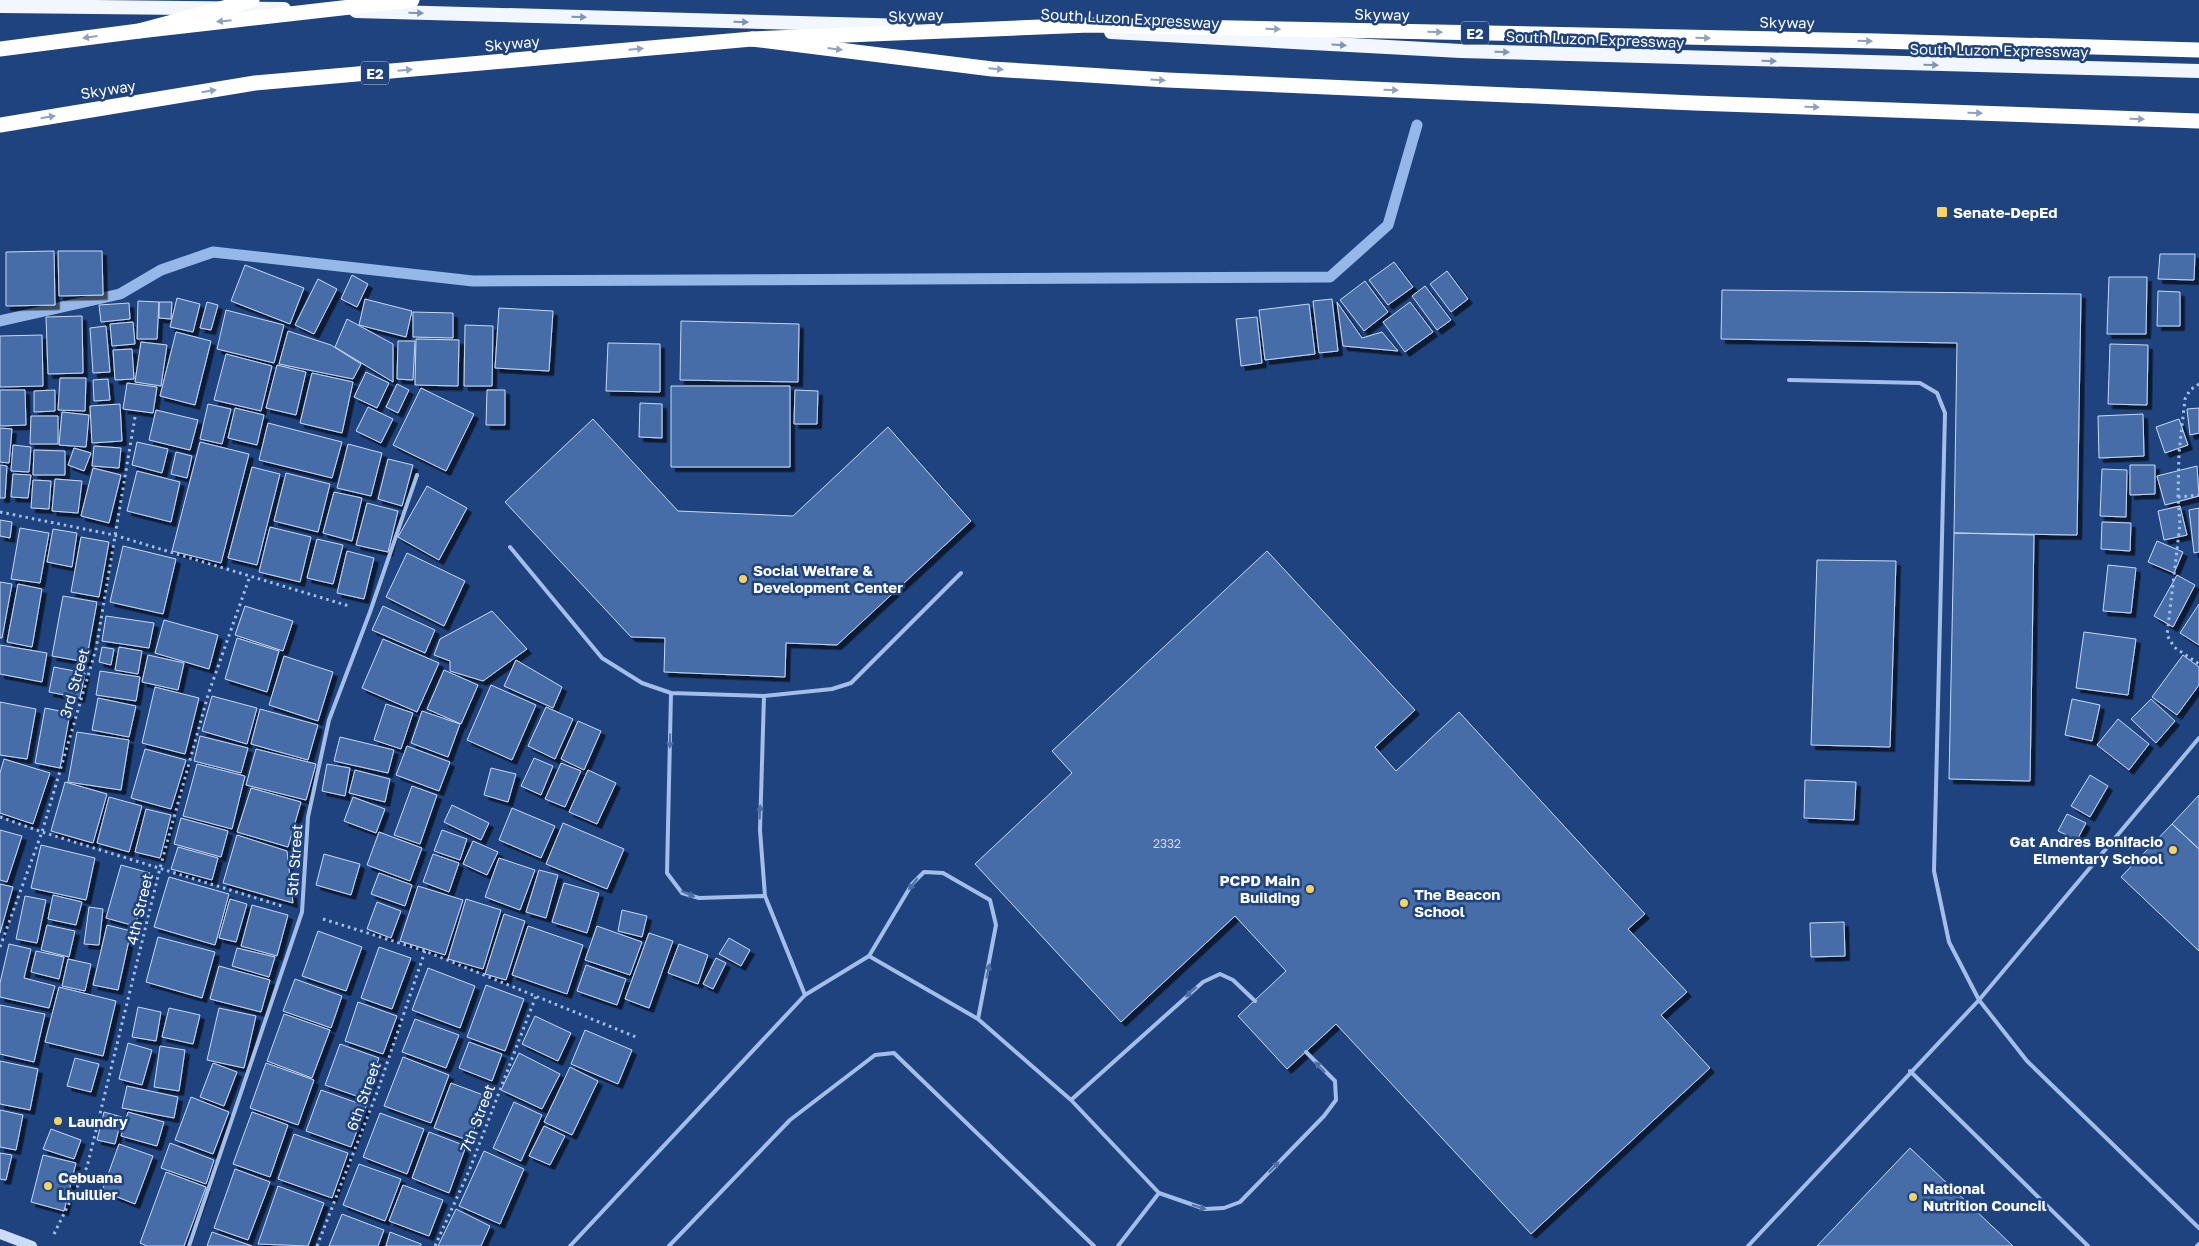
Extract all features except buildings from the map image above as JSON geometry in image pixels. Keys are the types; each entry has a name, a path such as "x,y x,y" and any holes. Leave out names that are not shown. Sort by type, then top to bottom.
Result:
{"highway":[{"path":"139,31 252,0"},
{"path":"0,50 139,31 412,0"},
{"name":"South Luzon Expressway","path":"0,6 195,7 1081,31 1471,52 2199,71"},
{"name":"Skyway","path":"0,125 255,83 752,39 1089,25 1867,41 2199,50"},
{"path":"752,39 992,69 1167,80 1694,103 2199,121"}],"main road":[{"path":"0,1234 32,1246"}],"lane":[{"path":"1788,380 1920,383 1937,393 1945,413 1934,871 1949,942 1979,1000 2027,1061 2199,1228"},
{"name":"5th Street","path":"189,1246 302,912 308,817 329,720 370,612 417,475"},
{"path":"510,547 602,658 642,683 671,693 764,696 832,689 851,683 961,573"},
{"path":"671,693 667,873 682,894 699,898 765,896"},
{"path":"764,696 760,830 765,896 805,995"},
{"path":"1748,1246 1910,1071 1979,1000 2199,738"},
{"path":"570,1246 805,995 869,956 912,884 924,872 943,873 990,900 996,926 978,1019"},
{"path":"869,956 978,1019 1071,1100 1159,1193 1206,1209 1224,1208 1240,1202 1324,1116 1336,1100 1334,1081 1306,1052"},
{"path":"1071,1100 1203,982 1220,974 1233,980 1255,1001"},
{"path":"668,1246 790,1120 875,1055 894,1052 1094,1246"},
{"path":"1910,1071 2088,1246"},
{"path":"1118,1246 1159,1193"}],"path":[{"path":"2199,384 2190,390 2185,399 2179,453 2178,497 2180,524 2167,635 2174,647 2199,664"},
{"name":"3rd Street","path":"0,947 42,832 96,650 135,417"},
{"path":"2178,497 2199,495"},
{"path":"0,512 114,535 370,612"},
{"name":"4th Street","path":"52,1237 87,1167 160,868 208,695 250,576"},
{"name":"6th Street","path":"317,1246 378,1090 425,951"},
{"name":"7th Street","path":"435,1246 469,1171 536,996"}],"waterway":[{"path":"0,321 120,294 161,270 213,252 473,281 1330,277 1388,225 1417,125"}],"place":[{"name":"Senate-DepEd","path":"1942,212"},
{"name":"Social Welfare & Development Center","path":"743,579"},
{"name":"Gat Andres Bonifacio Elmentary School","path":"2173,850"},
{"name":"PCPD Main Building","path":"1310,889"},
{"name":"The Beacon School","path":"1404,903"},
{"name":"Laundry","path":"58,1121"},
{"name":"Cebuana Lhuillier","path":"48,1186"},
{"name":"National Nutrition Council","path":"1913,1197"}]}
